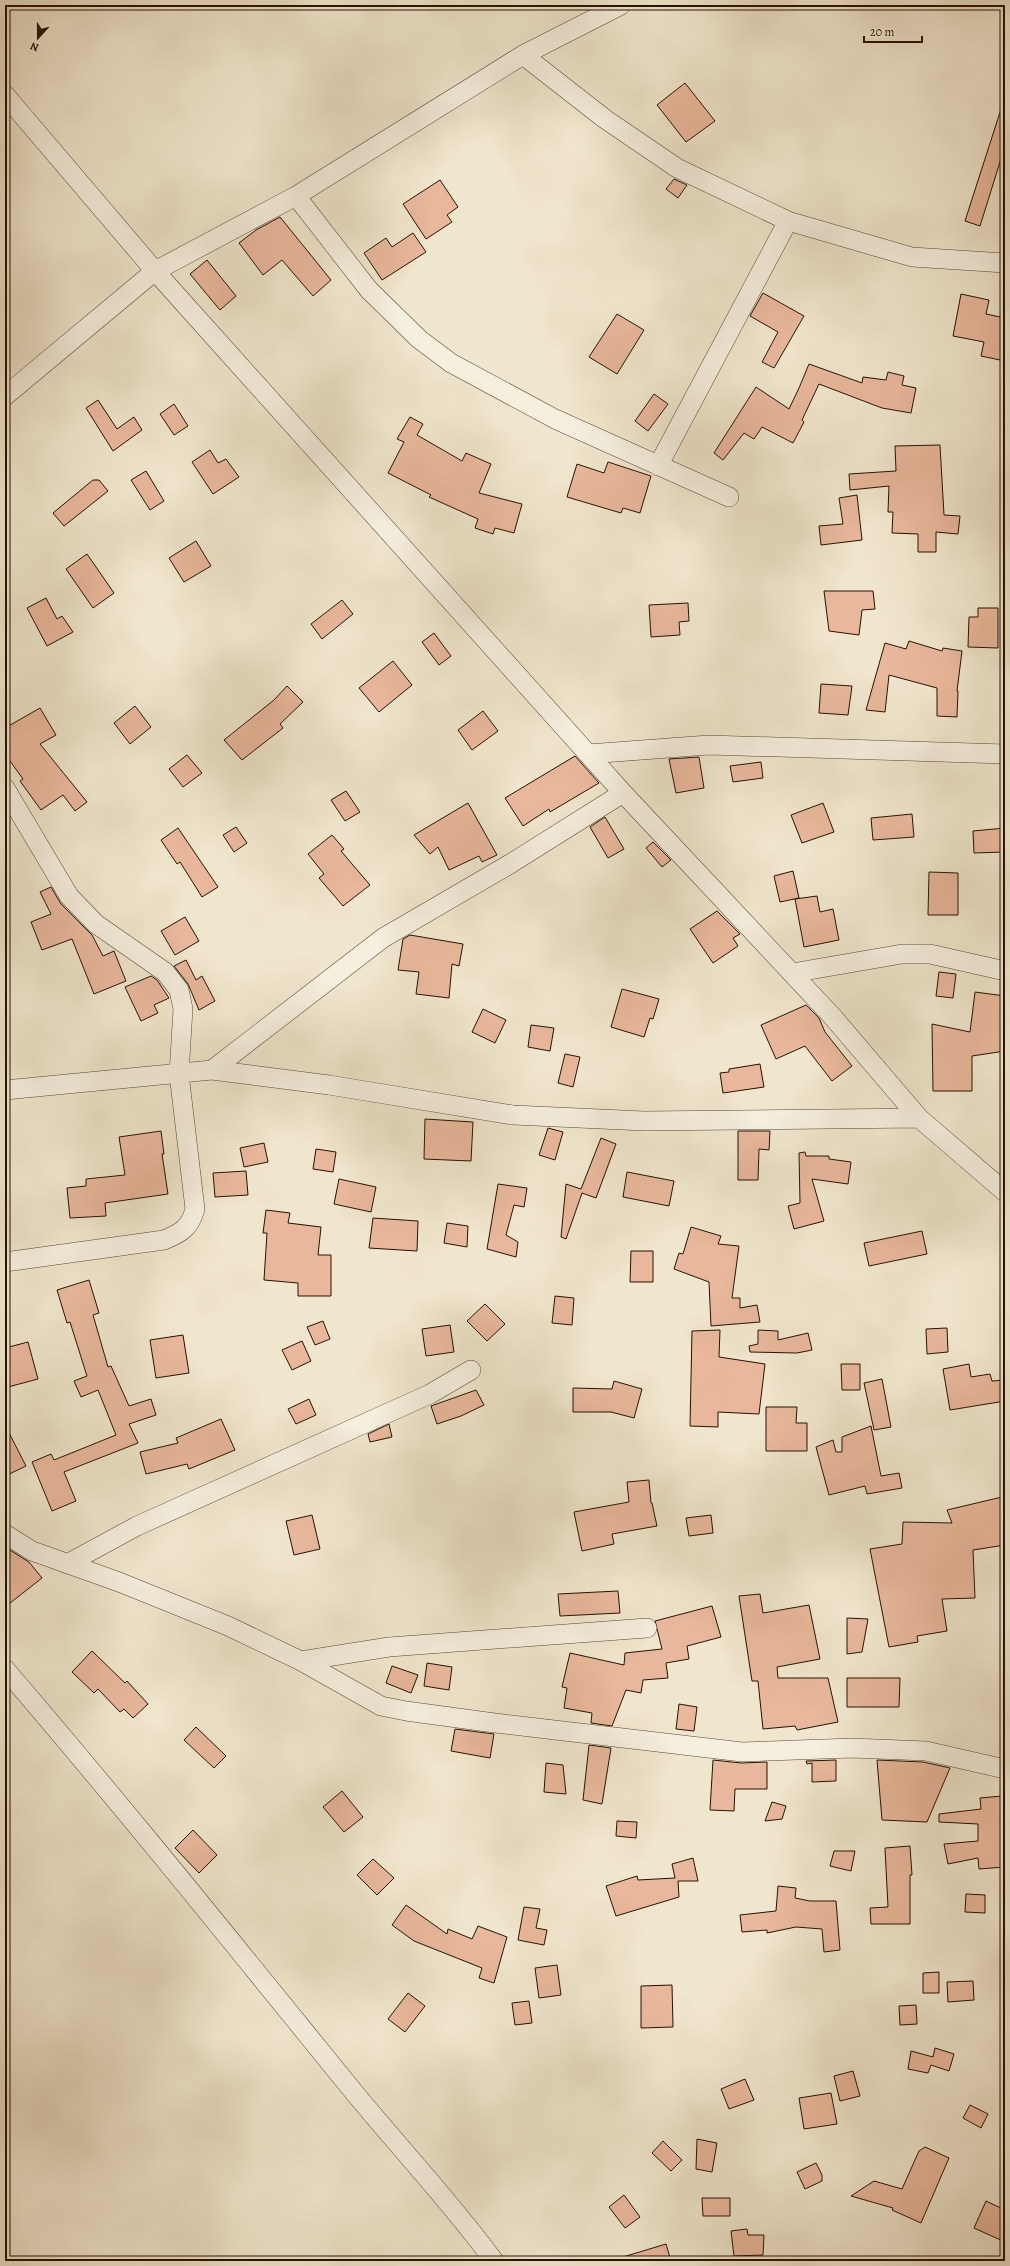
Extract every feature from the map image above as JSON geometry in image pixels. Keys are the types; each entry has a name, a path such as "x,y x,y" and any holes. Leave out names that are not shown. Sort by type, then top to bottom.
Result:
{"street":[{"path":"5,396 155,271 296,196 523,55 621,5"},
{"path":"523,55 605,119 677,168 788,221 912,257 1005,263"},
{"path":"5,95 155,271 588,754 832,1016 919,1118 1005,1192"},
{"path":"296,196 369,290 419,339 451,362 555,419 728,497"},
{"path":"658,466 788,221"},
{"path":"588,754 710,744 1005,754"},
{"path":"5,788 69,896 96,924 166,972 179,990 183,1009 179,1074 195,1209 191,1222 182,1233 164,1240 5,1262"},
{"path":"212,1070 382,938 510,864 624,793"},
{"path":"792,973 902,954 930,954 1005,971"},
{"path":"5,1090 212,1070 329,1084 513,1115 644,1121 919,1118"},
{"path":"66,1564 138,1526 430,1394 471,1370"},
{"path":"5,1534 32,1551 119,1582 228,1626 301,1661 381,1706 406,1711 639,1741 742,1752 852,1748 926,1751 1005,1768"},
{"path":"301,1661 389,1648 647,1628"},
{"path":"5,1669 135,1823 356,2096 462,2218 494,2261"}],"building":[{"path":"685,83 715,121 686,142 657,105"},
{"path":"1002,106 1005,106 1005,146 980,226 965,221"},
{"path":"674,179 687,185 678,198 666,189"},
{"path":"440,180 458,207 447,215 452,222 426,239 403,204"},
{"path":"280,217 331,280 313,296 282,260 263,275 239,243 256,230"},
{"path":"413,233 426,252 382,280 364,253 386,238 392,247"},
{"path":"207,260 236,296 220,310 190,274"},
{"path":"763,293 804,316 774,368 762,362 778,332 750,316"},
{"path":"961,294 989,300 986,314 1005,318 1005,335 1000,360 981,356 984,342 953,336"},
{"path":"617,314 644,330 617,374 589,357"},
{"path":"809,364 862,383 863,377 886,380 888,372 904,376 902,385 916,388 911,413 882,408 819,384 802,420 804,422 793,443 762,427 754,439 744,433 723,460 714,453 756,387 789,409"},
{"path":"654,394 668,404 648,431 635,421"},
{"path":"98,400 117,429 134,417 142,430 113,451 86,408"},
{"path":"174,404 188,426 174,435 160,414"},
{"path":"410,417 423,424 417,435 462,461 466,453 491,464 479,493 522,504 514,533 495,528 493,534 475,528 478,519 429,497 431,495 388,473 404,442 397,439"},
{"path":"940,445 944,515 960,516 958,534 936,532 936,552 918,552 918,534 892,533 893,512 888,512 889,486 850,490 849,474 896,471 895,446"},
{"path":"210,450 218,463 226,459 239,477 213,494 192,462"},
{"path":"608,462 651,476 640,513 623,508 621,513 567,497 577,464 604,473"},
{"path":"146,471 164,501 150,510 131,480"},
{"path":"93,480 99,480 108,491 64,526 53,513"},
{"path":"857,495 862,540 821,545 819,526 843,524 839,498"},
{"path":"196,541 211,566 184,582 169,558"},
{"path":"87,554 114,593 93,608 66,569"},
{"path":"824,591 873,591 875,609 862,610 859,635 829,631"},
{"path":"46,598 57,619 62,616 73,632 47,646 27,608"},
{"path":"342,600 353,614 322,639 311,624"},
{"path":"688,603 689,621 679,622 680,635 651,637 649,605"},
{"path":"978,608 998,608 998,648 968,647 969,617 978,617"},
{"path":"434,633 451,656 439,665 422,642"},
{"path":"909,641 942,651 943,648 962,651 957,691 957,717 937,716 937,688 889,675 885,712 866,710 885,643 906,649"},
{"path":"393,661 412,685 379,712 359,688"},
{"path":"821,684 852,686 848,715 819,713"},
{"path":"287,686 303,702 280,724 283,728 242,760 224,740 274,700"},
{"path":"135,706 151,727 130,744 114,723"},
{"path":"40,708 56,735 40,744 87,802 75,811 63,795 41,810 20,781 23,779 5,754 5,728"},
{"path":"483,711 498,731 472,750 458,730"},
{"path":"187,755 202,773 183,787 169,769"},
{"path":"575,756 599,783 550,812 549,809 523,826 505,798"},
{"path":"699,757 704,788 676,793 669,759"},
{"path":"761,762 763,778 733,782 730,766"},
{"path":"346,791 360,812 345,821 331,800"},
{"path":"468,803 497,855 482,862 479,856 449,870 438,847 430,854 414,835"},
{"path":"823,803 834,832 802,843 791,815"},
{"path":"912,814 914,837 873,840 871,818"},
{"path":"605,817 624,849 608,858 590,827"},
{"path":"236,827 247,843 234,852 223,835"},
{"path":"178,828 218,887 202,897 180,862 177,864 161,840"},
{"path":"1005,828 1005,852 974,853 973,831"},
{"path":"332,835 344,849 341,851 370,885 343,906 319,878 324,874 308,854"},
{"path":"653,842 671,860 662,867 646,848"},
{"path":"793,871 799,898 780,902 774,876"},
{"path":"929,872 958,873 958,915 928,915"},
{"path":"51,887 61,904 92,935 103,956 114,951 126,981 94,994 72,939 42,950 31,922 51,914 40,892"},
{"path":"817,896 820,912 833,909 839,940 804,947 795,899"},
{"path":"717,911 740,934 733,938 738,946 713,963 690,929"},
{"path":"185,917 199,941 175,955 161,931"},
{"path":"410,935 463,944 459,966 452,964 449,998 416,994 419,972 398,970 403,939"},
{"path":"186,960 196,980 202,976 215,1001 199,1010 188,984 174,966"},
{"path":"939,972 956,974 953,998 936,996"},
{"path":"151,976 157,980 169,998 154,1005 158,1013 141,1021 125,987"},
{"path":"622,989 659,999 653,1019 650,1018 644,1037 611,1027"},
{"path":"975,992 1005,996 1005,1051 972,1056 972,1091 933,1091 932,1024 970,1032"},
{"path":"806,1005 819,1018 825,1032 852,1066 832,1081 805,1046 776,1059 761,1025"},
{"path":"483,1009 506,1020 495,1043 472,1032"},
{"path":"531,1025 554,1028 550,1051 528,1047"},
{"path":"565,1054 580,1057 573,1087 558,1083"},
{"path":"760,1064 764,1087 723,1093 720,1073 729,1072 729,1069"},
{"path":"425,1119 473,1122 471,1161 424,1159"},
{"path":"548,1128 563,1132 555,1160 539,1155"},
{"path":"161,1131 164,1154 162,1154 168,1194 105,1203 106,1216 70,1218 67,1188 86,1186 86,1179 125,1175 119,1137"},
{"path":"738,1131 770,1131 769,1150 759,1149 758,1180 738,1180"},
{"path":"601,1138 616,1144 596,1198 582,1193 566,1239 561,1237 566,1184 581,1189"},
{"path":"264,1143 268,1162 244,1167 240,1148"},
{"path":"316,1149 336,1152 333,1172 313,1169"},
{"path":"805,1152 806,1156 829,1156 829,1159 851,1162 848,1184 812,1179 824,1221 794,1229 788,1206 800,1203 799,1153"},
{"path":"246,1171 248,1195 215,1197 213,1173"},
{"path":"627,1172 674,1181 669,1206 623,1197"},
{"path":"339,1179 376,1187 371,1212 334,1204"},
{"path":"498,1184 527,1188 524,1207 514,1205 506,1235 518,1242 516,1257 487,1249"},
{"path":"266,1210 290,1213 288,1223 321,1227 318,1255 331,1255 331,1296 298,1296 298,1283 264,1280 267,1233 263,1233"},
{"path":"373,1218 418,1221 417,1251 369,1248"},
{"path":"447,1223 468,1226 467,1247 444,1243"},
{"path":"691,1227 721,1236 718,1244 739,1246 732,1298 740,1298 740,1308 757,1305 760,1322 711,1326 709,1282 674,1269 679,1253 683,1254"},
{"path":"922,1231 927,1254 869,1266 864,1243"},
{"path":"631,1251 653,1251 653,1282 630,1282"},
{"path":"89,1280 99,1313 93,1315 108,1367 111,1366 129,1406 151,1399 156,1415 129,1424 138,1443 64,1472 76,1501 52,1511 32,1462 51,1454 54,1460 116,1435 98,1390 81,1397 74,1381 87,1376 70,1322 67,1323 57,1290"},
{"path":"555,1296 574,1298 572,1325 552,1323"},
{"path":"485,1304 505,1324 487,1341 467,1321"},
{"path":"323,1321 330,1339 315,1345 307,1327"},
{"path":"450,1325 454,1352 426,1356 422,1329"},
{"path":"947,1328 948,1352 927,1354 926,1329"},
{"path":"720,1330 719,1357 765,1364 759,1414 718,1412 718,1427 690,1426 692,1331"},
{"path":"758,1330 778,1331 778,1340 808,1333 812,1350 797,1353 750,1352 749,1346 758,1344"},
{"path":"183,1335 189,1373 156,1378 150,1340"},
{"path":"302,1341 311,1361 292,1370 282,1350"},
{"path":"28,1342 38,1379 8,1387 5,1377 5,1348"},
{"path":"841,1364 860,1364 860,1390 842,1390"},
{"path":"969,1364 971,1377 990,1374 992,1381 1005,1380 1005,1401 950,1410 943,1369"},
{"path":"882,1379 891,1427 874,1430 864,1383"},
{"path":"614,1381 642,1389 634,1418 611,1412 573,1412 573,1388 612,1389"},
{"path":"476,1390 484,1405 461,1416 437,1424 431,1406"},
{"path":"309,1399 316,1415 296,1424 288,1409"},
{"path":"766,1407 797,1407 796,1423 807,1423 807,1451 766,1451"},
{"path":"221,1419 235,1450 189,1469 187,1464 146,1474 140,1452 178,1443 176,1438"},
{"path":"389,1424 392,1437 370,1442 368,1434"},
{"path":"5,1425 26,1466 5,1476"},
{"path":"871,1426 881,1476 899,1473 902,1488 867,1494 865,1486 829,1495 816,1447 833,1440 836,1452 842,1452 842,1437"},
{"path":"649,1480 651,1503 657,1526 612,1534 614,1544 582,1551 574,1512 629,1502 627,1482"},
{"path":"1002,1497 1005,1508 1005,1545 973,1550 975,1598 942,1599 947,1631 917,1636 918,1642 889,1647 870,1549 902,1544 903,1522 952,1523 947,1510"},
{"path":"312,1515 320,1549 294,1555 286,1521"},
{"path":"711,1515 713,1533 689,1536 686,1518"},
{"path":"5,1547 29,1562 42,1578 5,1607"},
{"path":"618,1591 620,1613 560,1616 558,1594"},
{"path":"760,1594 763,1613 809,1605 820,1659 777,1667 778,1678 828,1678 838,1722 797,1730 795,1726 763,1729 758,1681 752,1681 739,1596"},
{"path":"712,1606 721,1637 687,1646 689,1659 666,1663 668,1678 643,1680 641,1693 626,1690 612,1726 591,1723 592,1713 564,1708 567,1688 562,1687 570,1653 624,1665 625,1653 662,1649 655,1621"},
{"path":"847,1618 868,1619 862,1652 847,1654"},
{"path":"92,1651 125,1683 127,1681 148,1704 133,1718 124,1709 120,1712 98,1689 94,1693 72,1672"},
{"path":"427,1663 452,1667 449,1690 424,1686"},
{"path":"392,1666 418,1675 411,1693 386,1683"},
{"path":"847,1678 900,1678 899,1707 847,1707"},
{"path":"679,1704 697,1707 694,1731 676,1729"},
{"path":"196,1727 226,1756 214,1768 184,1740"},
{"path":"455,1729 494,1734 490,1758 451,1751"},
{"path":"589,1745 611,1748 602,1804 583,1800"},
{"path":"713,1760 741,1763 767,1762 767,1789 735,1789 734,1811 710,1810"},
{"path":"836,1760 836,1781 812,1782 812,1763 807,1764 806,1761"},
{"path":"877,1760 923,1762 950,1768 927,1822 882,1820"},
{"path":"546,1763 563,1765 566,1794 544,1792"},
{"path":"342,1791 363,1817 344,1832 323,1807"},
{"path":"1002,1796 1005,1820 1001,1820 1004,1867 979,1869 978,1858 948,1864 944,1844 978,1841 978,1824 939,1822 939,1814 981,1809 980,1798"},
{"path":"772,1802 786,1806 782,1819 765,1821"},
{"path":"617,1821 637,1822 636,1838 616,1836"},
{"path":"193,1830 217,1855 199,1873 175,1848"},
{"path":"910,1846 912,1875 910,1875 910,1924 871,1924 870,1908 888,1907 885,1848"},
{"path":"834,1851 855,1851 851,1871 830,1866"},
{"path":"693,1858 698,1881 678,1881 679,1897 616,1916 606,1886 637,1876 638,1880 675,1878 672,1864"},
{"path":"373,1859 394,1878 377,1895 357,1875"},
{"path":"778,1886 796,1888 795,1898 810,1901 836,1901 840,1950 824,1952 822,1929 796,1927 767,1933 767,1930 742,1932 740,1915 776,1911"},
{"path":"966,1894 985,1895 985,1913 965,1912"},
{"path":"406,1905 447,1934 448,1929 472,1939 478,1926 507,1937 494,1983 479,1978 482,1968 414,1941 392,1925"},
{"path":"524,1907 540,1909 536,1928 547,1930 544,1945 518,1940"},
{"path":"557,1965 561,1995 539,1998 535,1968"},
{"path":"939,1972 939,1993 923,1993 923,1973"},
{"path":"973,1981 974,2000 948,2002 947,1982"},
{"path":"672,1985 673,2027 641,2028 641,1986"},
{"path":"408,1993 425,2006 405,2032 388,2019"},
{"path":"529,2001 532,2023 515,2025 512,2003"},
{"path":"916,2005 917,2024 900,2025 899,2006"},
{"path":"935,2048 954,2054 949,2071 931,2065 928,2073 908,2069 911,2051 933,2057"},
{"path":"853,2071 860,2096 840,2101 834,2076"},
{"path":"745,2079 754,2100 729,2109 721,2089"},
{"path":"831,2093 837,2124 804,2129 799,2098"},
{"path":"970,2105 988,2114 981,2128 963,2118"},
{"path":"697,2139 717,2143 712,2172 696,2169"},
{"path":"663,2141 682,2160 671,2171 652,2153"},
{"path":"925,2147 949,2158 921,2223 892,2210 893,2208 851,2196 874,2181 902,2189 919,2151"},
{"path":"816,2163 822,2175 822,2181 805,2189 797,2172"},
{"path":"624,2195 640,2217 625,2228 609,2207"},
{"path":"702,2198 730,2198 730,2216 703,2216"},
{"path":"986,2201 1005,2210 1005,2242 974,2228"},
{"path":"747,2229 748,2235 764,2235 763,2255 734,2256 731,2231"},
{"path":"666,2244 671,2261 623,2261 623,2257"}]}
